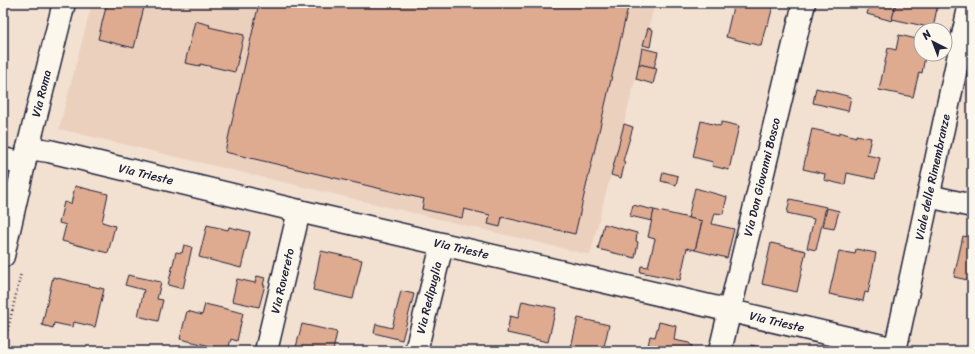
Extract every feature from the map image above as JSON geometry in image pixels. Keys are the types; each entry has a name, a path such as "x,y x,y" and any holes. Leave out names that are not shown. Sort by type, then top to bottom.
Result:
{"street":[{"name":"Via Roma","path":"3,256 64,3"},
{"name":"Via Don Giovanni Bosco","path":"720,351 804,3"},
{"name":"Viale delle Rimembranze","path":"895,350 970,8"},
{"name":"Via Trieste","path":"3,159 24,165 49,150 442,245 895,350"},
{"path":"928,196 972,206"},
{"name":"Via Rovereto","path":"266,351 299,211"},
{"name":"Via Redipuglia","path":"416,351 442,245"}],"shaded area":[{"path":"92,3 655,3 590,255 59,129"}],"building":[{"path":"107,3 145,3 134,48 98,39"},
{"path":"259,3 629,3 575,234 502,217 500,227 488,224 490,215 464,209 462,218 422,209 424,199 225,152"},
{"path":"734,3 759,3 773,6 768,25 766,25 761,46 726,37"},
{"path":"845,3 866,3 865,8"},
{"path":"870,3 896,3 892,21 867,14"},
{"path":"896,3 938,3 934,22 913,22 913,24 892,19"},
{"path":"195,21 210,25 209,27 244,35 235,72 200,64 200,66 185,63"},
{"path":"648,28 653,30 650,47 643,45"},
{"path":"899,35 913,38 913,62 924,62 922,73 919,72 913,97 879,90 888,48 896,50"},
{"path":"642,48 658,52 654,68 639,64"},
{"path":"639,64 657,68 653,84 636,79"},
{"path":"816,88 851,97 848,111 813,103"},
{"path":"701,121 720,126 722,122 739,126 729,170 712,166 713,162 693,157"},
{"path":"624,124 633,127 623,161 625,162 621,178 611,175"},
{"path":"812,129 839,135 839,132 856,137 856,135 871,138 867,155 880,158 875,179 847,173 845,185 824,180 825,174 803,169"},
{"path":"663,172 678,176 676,185 661,181"},
{"path":"75,186 108,194 102,222 115,226 108,253 62,241 66,225 59,223 64,202 71,204"},
{"path":"695,188 727,197 723,214 715,213 712,224 734,229 727,258 695,250 702,221 688,218"},
{"path":"790,199 826,207 816,250 807,248 814,219 787,213"},
{"path":"633,205 654,210 652,221 630,216"},
{"path":"827,208 839,211 834,229 823,227"},
{"path":"654,210 702,221 695,250 687,248 680,280 640,272 641,266 648,267 655,239 648,237"},
{"path":"604,224 637,233 636,241 638,242 635,258 598,249"},
{"path":"207,225 228,230 229,227 250,232 241,268 199,257"},
{"path":"963,236 972,238 972,281 954,277"},
{"path":"771,243 806,251 797,292 762,284"},
{"path":"184,245 192,247 183,289 168,285 176,252 182,253"},
{"path":"856,249 876,253 868,293 865,292 863,301 829,294 839,251 855,254"},
{"path":"321,251 362,260 353,299 313,290"},
{"path":"128,275 161,282 157,299 163,300 158,321 138,316 144,290 125,285"},
{"path":"257,276 265,278 263,285 265,285 259,307 232,301 237,279 255,283"},
{"path":"53,277 104,289 95,327 74,322 73,327 54,323 53,328 42,325"},
{"path":"401,291 414,294 402,340 374,333 376,324 392,328"},
{"path":"522,301 556,308 548,342 507,333 510,316 518,318"},
{"path":"205,304 243,313 237,341 231,339 228,350 180,339 187,311 202,315"},
{"path":"578,318 609,325 603,351 570,351"},
{"path":"659,322 676,326 674,340 689,343 692,346 691,351 647,351 650,336 655,337"},
{"path":"302,324 337,332 333,351 295,351"},
{"path":"751,345 775,351 750,351"}]}
